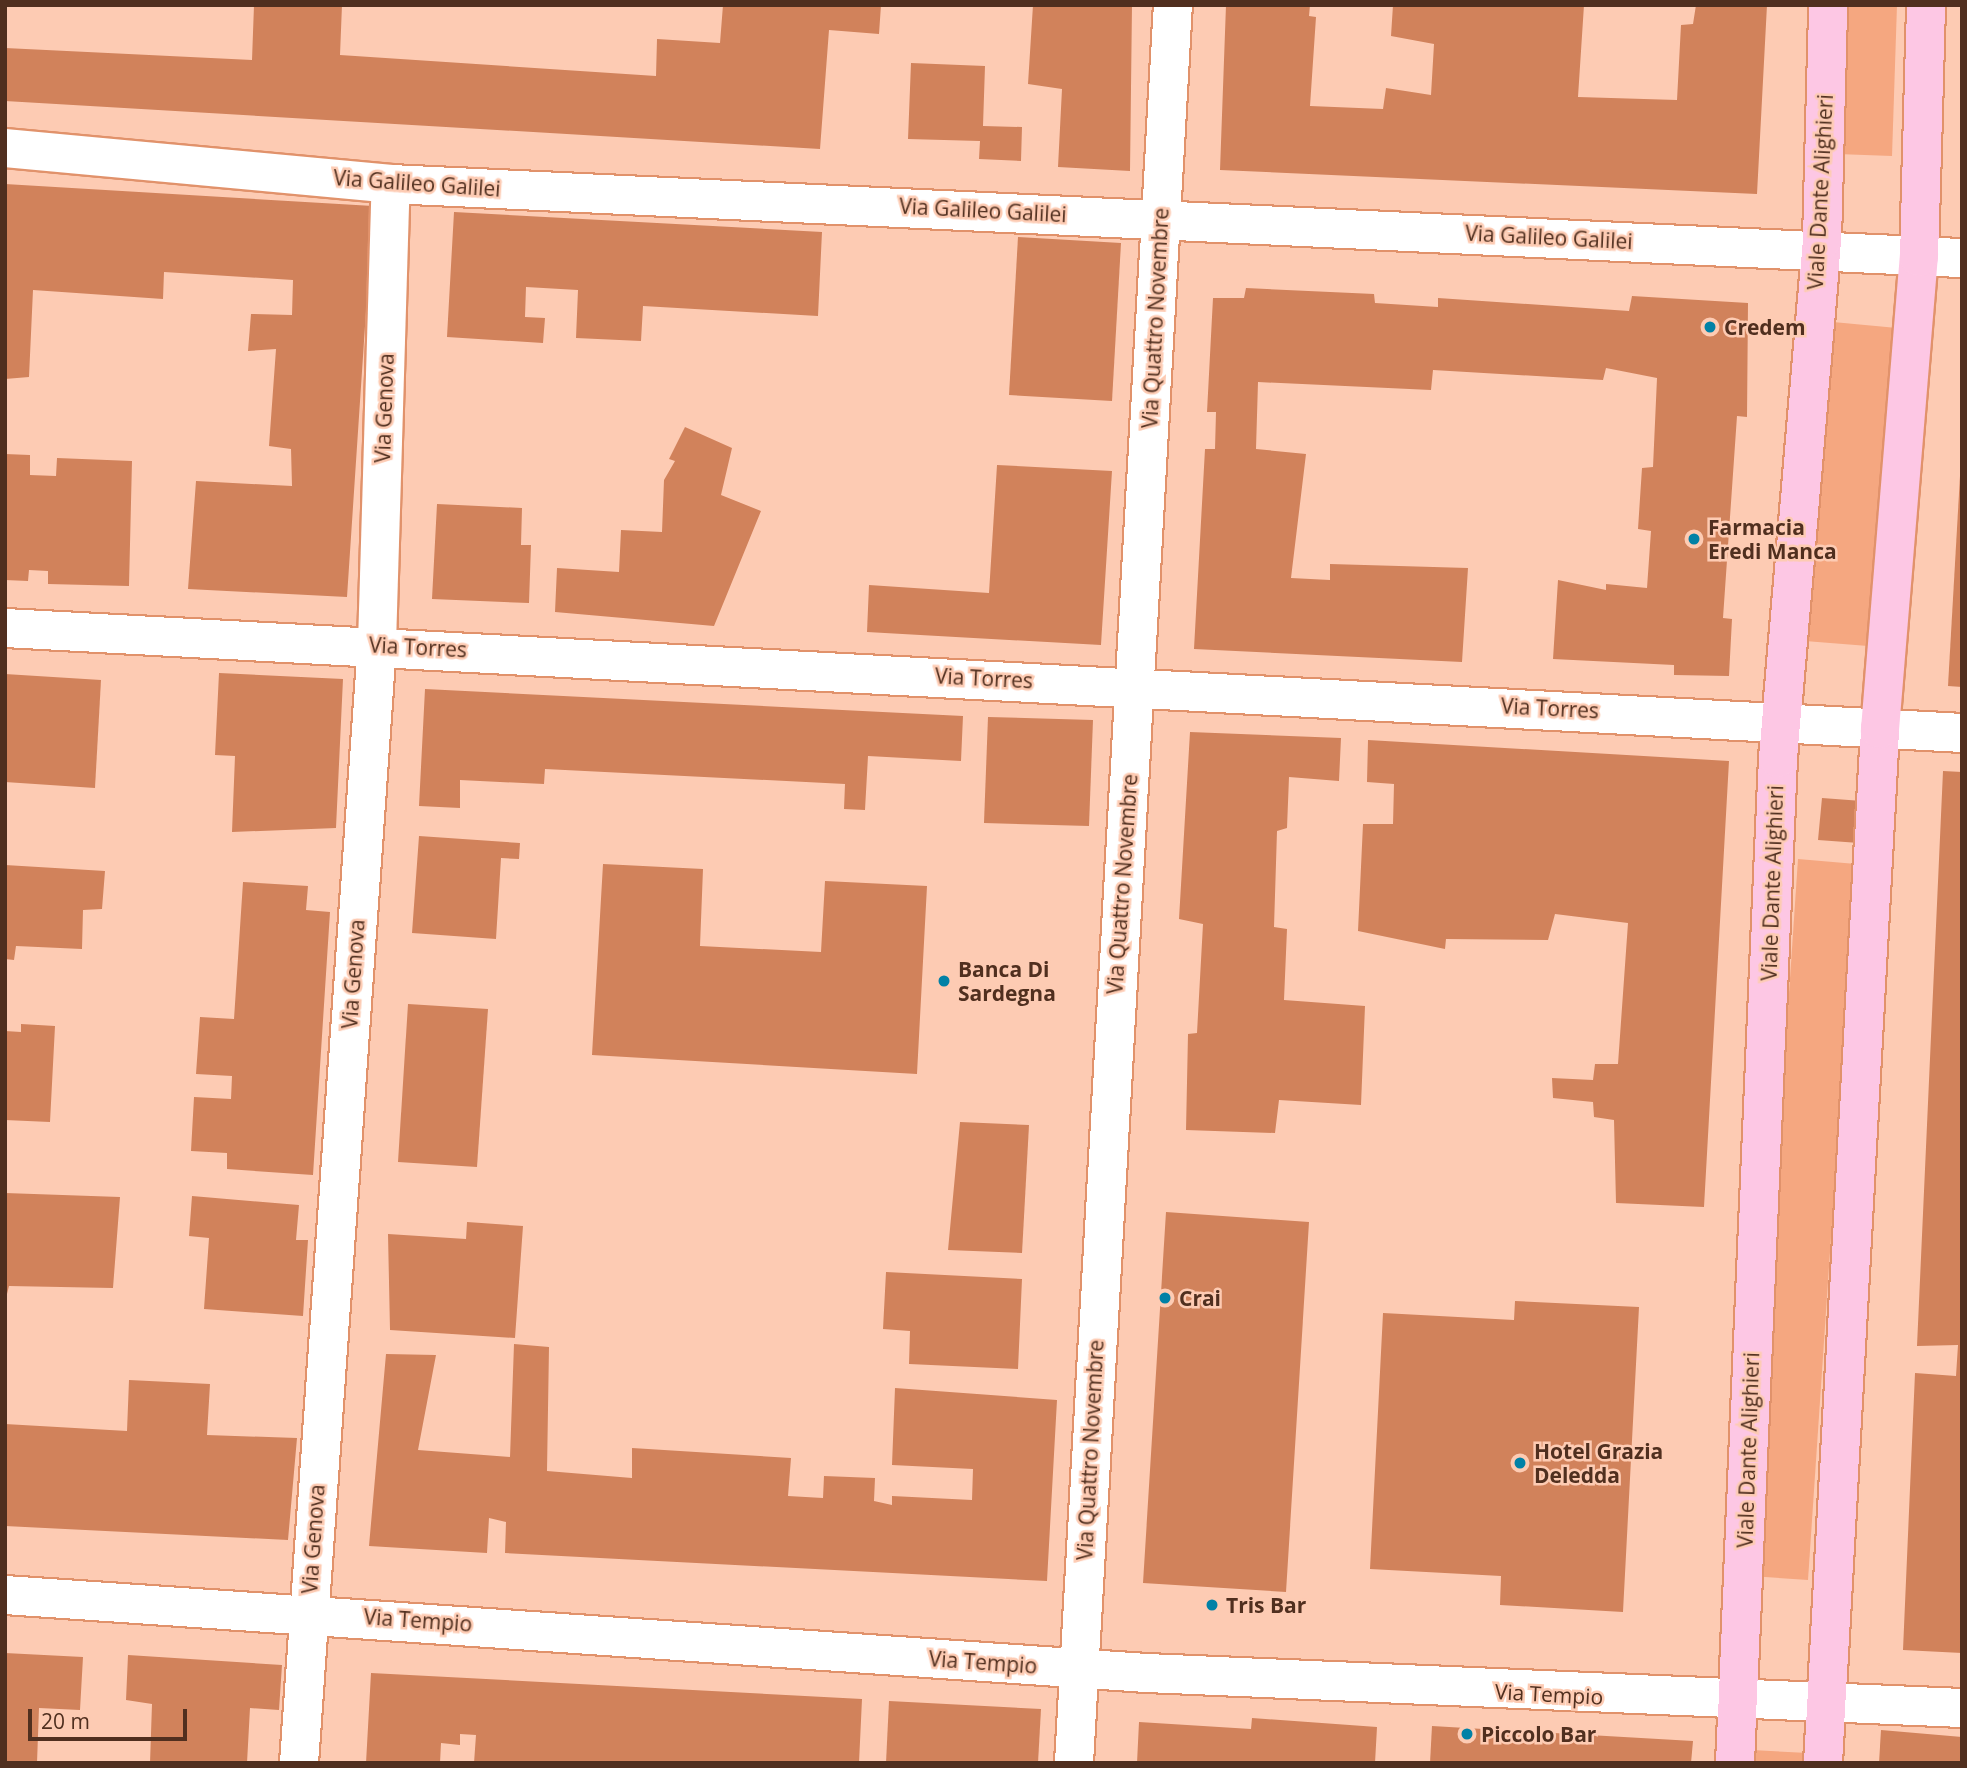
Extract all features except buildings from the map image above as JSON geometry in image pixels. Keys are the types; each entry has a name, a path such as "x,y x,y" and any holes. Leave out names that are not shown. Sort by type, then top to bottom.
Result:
{"main road":[{"name":"Viale Dante Alighieri","path":"1735,1763 1780,720 1818,249 1828,5"},
{"path":"1823,1763 1880,729 1919,257 1926,5"}],"street":[{"name":"Via Quattro Novembre","path":"1074,1763 1077,1669 1136,686 1173,5"},
{"name":"Via Galileo Galilei","path":"5,148 391,184 1160,218 1962,258"},
{"name":"Via Genova","path":"299,1763 307,1612 377,645 391,184"},
{"name":"Via Torres","path":"5,628 377,645 1780,720 1962,733"},
{"name":"Via Tempio","path":"5,1595 307,1612 1077,1669 1737,1704 1962,1709"}],"shaded area":[{"path":"1842,5 1897,5 1892,156 1837,154"},
{"path":"1833,322 1897,328 1868,646 1805,641"},
{"path":"1798,859 1856,864 1808,1580 1750,1576"},
{"path":"1752,1750 1808,1753 1807,1763 1751,1763"}],"place":[{"name":"Credem","path":"1710,327"},
{"name":"Farmacia Eredi Manca","path":"1694,539"},
{"name":"Banca Di Sardegna","path":"944,981"},
{"name":"Crai","path":"1165,1298"},
{"name":"Hotel Grazia Deledda","path":"1520,1463"},
{"name":"Tris Bar","path":"1212,1605"},
{"name":"Piccolo Bar","path":"1467,1734"}]}
